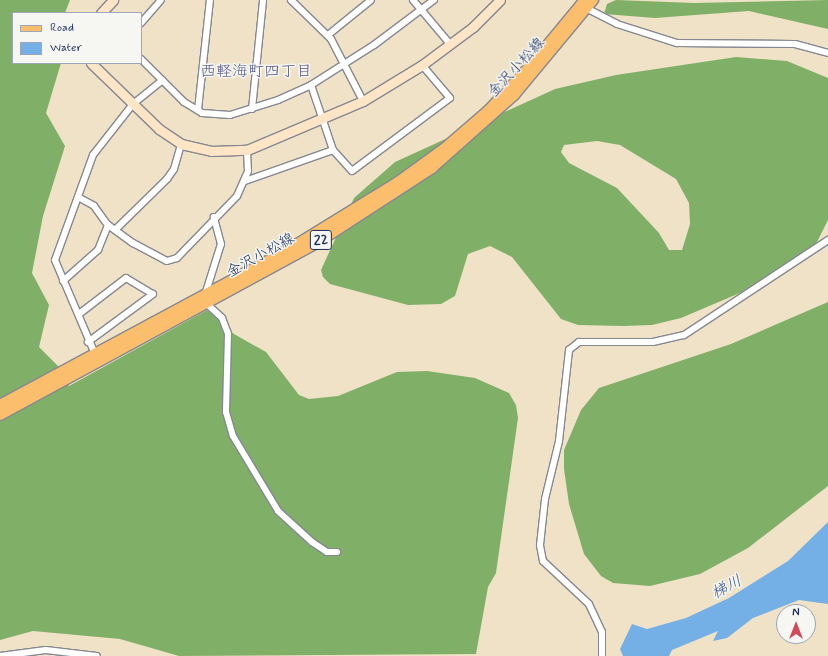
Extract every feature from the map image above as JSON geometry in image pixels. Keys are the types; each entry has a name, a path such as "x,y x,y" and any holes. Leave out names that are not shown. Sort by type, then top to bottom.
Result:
{"main road":[{"name":"金沢小松線","path":"0,415 206,299 342,218 445,148 532,64 586,3"},
{"name":"金沢小松線","path":"0,406 95,354 206,299"}],"street":[{"path":"102,12 113,0"},
{"path":"142,22 161,0"},
{"path":"198,110 210,0"},
{"path":"252,109 263,0"},
{"path":"291,0 328,35 364,101"},
{"path":"328,35 371,0"},
{"path":"413,0 450,44"},
{"path":"142,60 184,102 198,110 214,116 252,109 311,85 345,65 422,11 434,0"},
{"path":"92,64 133,104 181,144 211,151 247,150 364,101 422,65 450,44 500,0"},
{"path":"586,3 624,26 677,42 780,43 811,47 828,53"},
{"path":"311,85 333,150 352,171 450,98 422,65"},
{"path":"95,354 88,342 79,314 63,281 55,260 93,156 133,104 163,80"},
{"path":"115,230 167,179 174,169 181,144"},
{"path":"78,197 94,206 108,225 167,261 177,258 214,216 226,210 245,181 247,150"},
{"path":"245,181 333,150"},
{"path":"214,216 221,244 206,299 222,318 228,334 226,412 233,436 278,511 312,542 327,552 337,552"},
{"path":"63,281 98,250 108,225"},
{"path":"602,656 602,632 589,604 543,561 540,545 545,498 559,441 569,350 579,342 653,342 684,335 828,240"},
{"path":"79,314 126,278 153,294 88,342"},
{"path":"0,656 46,650 97,656"}],"green space":[{"path":"0,0 70,0 65,12 12,12 12,64 61,64 46,113 65,146 43,216 32,273 49,305 39,347 57,365 69,386 207,310 234,334 266,352 299,395 309,399 338,396 397,372 427,371 475,378 509,393 516,405 518,418 496,573 488,587 476,654 179,656 120,639 33,631 0,640"},
{"path":"616,0 694,3 828,0 828,29 749,11 655,18 604,14 607,4"},
{"path":"736,57 787,61 828,78 828,220 813,250 790,270 773,279 681,318 652,325 578,325 561,319 512,257 490,246 468,254 455,296 441,304 408,305 330,284 323,277 321,270 354,198 395,162 555,89 616,75","holes":["597,141 620,145 676,179 689,203 690,224 682,250 669,250 659,233 617,188 569,163 561,152 564,145"]},
{"path":"828,302 828,486 748,548 700,574 650,586 613,583 601,576 584,554 569,504 564,469 564,450 581,410 599,388 731,344"}],"water":[{"path":"828,522 828,604 799,600 789,604 776,604 776,609 753,618 727,638 713,641 718,631 672,650 669,656 623,656 620,649 632,624 647,629 686,618 729,598 788,561"}],"district":[{"name":"西軽海町四丁目","path":"256,72"}],"water label":[{"name":"梯川","path":"727,588"}]}
